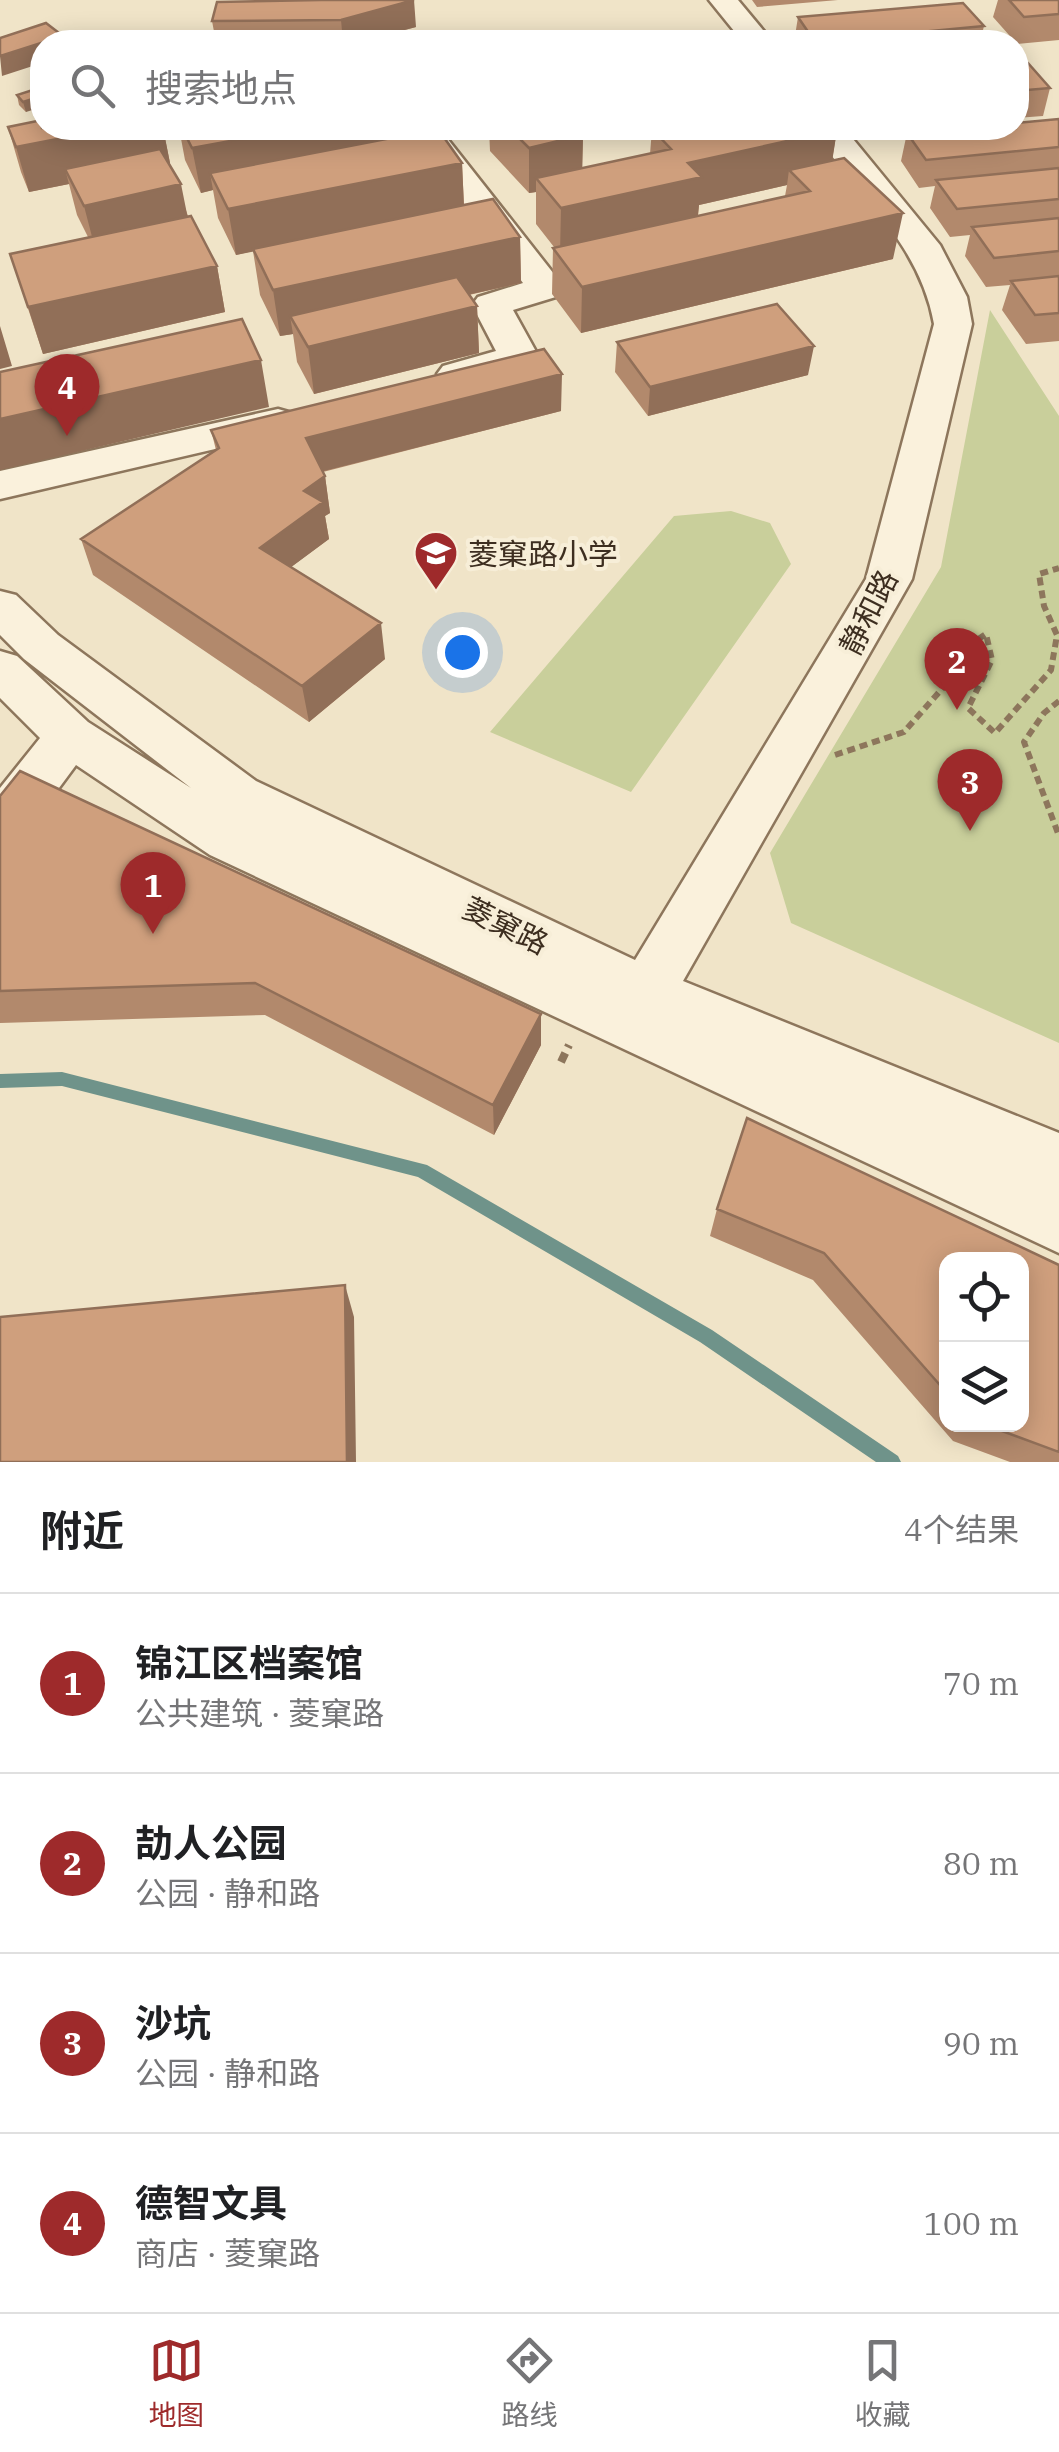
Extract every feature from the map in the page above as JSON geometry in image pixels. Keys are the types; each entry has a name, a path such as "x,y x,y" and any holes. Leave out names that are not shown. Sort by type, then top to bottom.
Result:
{"street":[{"path":"723,0 748,30"},
{"path":"427,382 519,357 492,304 546,288 432,140"},
{"name":"静和路","path":"636,1009 889,579 953,324 944,282 918,239 837,140"},
{"path":"0,484 316,412"},
{"name":"菱窠路","path":"0,607 41,647 238,796 636,1009 1059,1221"},
{"name":"菱窠路","path":"0,669 70,736 229,840 636,1009 1059,1164"},
{"path":"0,827 70,736"}],"path":[{"path":"776,772 904,732 948,682 956,654 986,634 992,660 968,708 995,733 1051,670 1057,635 1044,606 1039,574 1059,568"},
{"path":"1059,702 1044,714 1024,742 1059,836"}],"green space":[{"path":"990,310 1059,416 1059,1043 791,923 770,853 941,567"},
{"path":"731,511 770,523 791,564 631,792 490,732 674,516"}],"building":[{"path":"414,0 341,20 212,21 217,2"},
{"path":"1009,0 1059,0 1059,14 1024,17"},
{"path":"963,3 984,26 942,30 807,30 798,17"},
{"path":"46,23 55,30 30,30 30,46 0,56 0,38"},
{"path":"1029,64 1050,88 1029,90"},
{"path":"30,91 30,100 23,102 17,95"},
{"path":"1059,119 1059,147 926,160 912,140 1029,140 1029,122"},
{"path":"30,122 30,140 52,140 16,147 8,127"},
{"path":"188,140 236,140 192,148"},
{"path":"381,140 446,140 462,163 228,209 210,173"},
{"path":"521,140 562,140 529,148"},
{"path":"662,140 792,140 688,163 702,177 561,208 536,178 671,149"},
{"path":"160,149 181,184 84,206 65,169"},
{"path":"844,158 903,213 582,287 553,248 810,191 789,170"},
{"path":"1059,168 1059,199 957,209 936,180"},
{"path":"493,199 520,237 273,290 253,249"},
{"path":"191,216 217,266 28,307 10,254"},
{"path":"1059,218 1059,251 994,258 972,227"},
{"path":"1059,276 1059,313 1035,315 1011,281"},
{"path":"457,277 477,306 308,347 290,316"},
{"path":"777,304 814,346 650,387 617,342"},
{"path":"242,319 261,360 0,419 0,372"},
{"path":"544,349 562,374 306,438 325,476 304,491 323,502 260,548 381,623 302,686 81,539 219,448 211,430"},
{"path":"20,771 541,1014 493,1105 255,983 0,991 0,796"},
{"path":"747,1118 1059,1265 1059,1452 1005,1432 1029,1432 1029,1252 939,1252 939,1384 824,1253 717,1209"},
{"path":"345,1285 347,1462 0,1462 0,1317"}],"waterway":[{"path":"0,1081 62,1079 421,1170 706,1336 892,1462"}],"place":[{"name":"德智文具","path":"67,436"},
{"name":"菱窠路小学","path":"436,591"},
{"name":"劼人公园","path":"957,710"},
{"name":"沙坑","path":"970,831"},
{"name":"锦江区档案馆","path":"153,934"}]}
